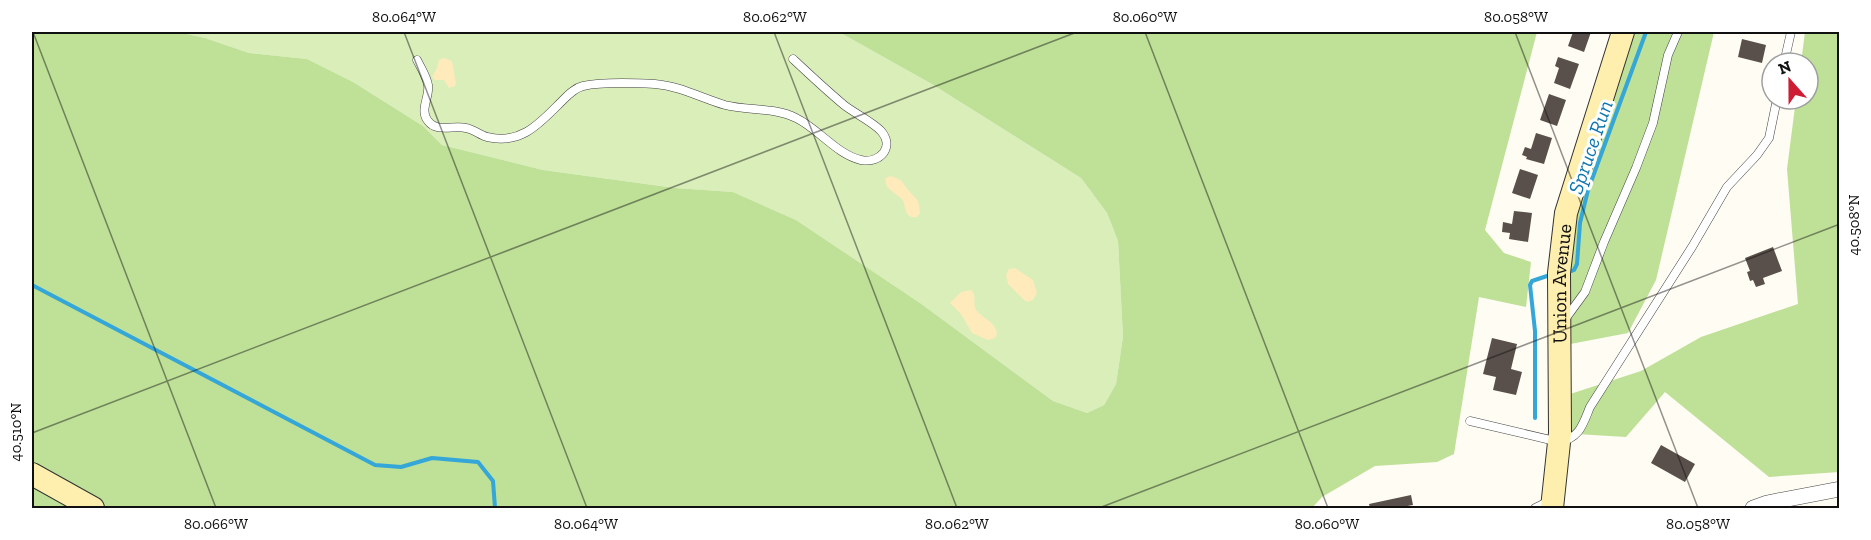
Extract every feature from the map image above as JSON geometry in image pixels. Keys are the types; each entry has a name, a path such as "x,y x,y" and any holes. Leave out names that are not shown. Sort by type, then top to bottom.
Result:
{"street":[{"name":"Union Avenue","path":"1547,505 1559,441 1561,397 1559,273 1566,213 1623,32"},
{"path":"32,474 93,508"},
{"path":"1754,508 1767,503 1839,489"}],"lane":[{"path":"1560,326 1585,292 1636,168 1653,123 1668,55 1678,32"},
{"path":"1787,51 1791,32"},
{"path":"417,60 428,84 424,115 428,122 436,127 468,128 487,137 514,138 531,130 572,92 582,86 658,84 724,104 781,112 795,117 849,155 862,160 877,159 884,154 888,146 886,138 880,131 843,104 793,59"},
{"path":"1470,421 1559,441 1570,440 1582,427 1590,406 1692,247 1727,187 1757,155 1769,138 1775,111"}],"green space":[{"path":"32,32 178,32 205,38 249,53 307,59 353,82 423,126 442,145 543,170 675,188 733,192 796,220 920,303 1053,401 1087,413 1104,405 1116,384 1123,337 1118,241 1107,213 1081,178 930,83 839,32 1537,32 1485,230 1504,253 1531,262 1526,307 1479,297 1454,454 1437,462 1375,466 1322,497 1312,508 93,508 32,474"},
{"path":"178,32 839,32 930,83 1081,178 1107,213 1118,241 1123,337 1116,384 1104,405 1087,413 1053,401 920,303 796,220 733,192 675,188 543,170 442,145 423,126 353,82 307,59 249,53 205,38"},
{"path":"1623,32 1714,32 1656,280 1628,333 1560,346 1559,273"},
{"path":"1805,32 1839,32 1839,472 1769,477 1665,392 1626,437 1560,433 1561,397 1641,371 1701,337 1798,304 1787,169 1794,111 1820,111 1820,51 1803,51"},
{"path":"32,485 37,487 70,508 32,508"}],"sand":[{"path":"444,58 452,61 456,84 449,88 444,80 435,80 432,77 439,60"},
{"path":"890,176 902,181 917,200 920,213 917,217 908,215 903,200 887,187 885,179"},
{"path":"1015,268 1033,280 1037,293 1033,300 1027,302 1008,284 1006,275 1009,269"},
{"path":"971,290 976,310 995,327 997,334 995,338 988,340 972,333 961,314 950,303 961,292"}],"building":[{"path":"1573,32 1591,32 1584,52 1568,46"},
{"path":"1742,39 1766,45 1765,51 1760,51 1760,62 1738,57"},
{"path":"1558,57 1579,64 1570,89 1554,83 1559,68 1555,66"},
{"path":"1549,94 1566,100 1557,126 1540,120"},
{"path":"1536,133 1552,138 1544,164 1526,159 1527,157 1522,155 1525,147 1531,149"},
{"path":"1520,169 1538,175 1530,199 1512,193"},
{"path":"1514,211 1532,213 1528,242 1509,239 1510,233 1502,232 1503,222 1512,224"},
{"path":"1773,247 1782,271 1763,278 1765,284 1756,287 1753,280 1750,281 1747,272 1750,271 1745,258"},
{"path":"1492,338 1517,344 1511,369 1522,372 1516,395 1493,390 1496,377 1483,374"},
{"path":"1661,445 1695,464 1685,482 1651,463"},
{"path":"1411,495 1413,505 1396,508 1370,508 1369,504"}],"waterway":[{"name":"Spruce Run","path":"1569,272 1574,270 1577,264 1580,223 1588,190 1646,32"},
{"name":"Spruce Run","path":"1535,418 1535,331 1530,285 1532,281 1550,275"},
{"path":"32,285 375,465 401,467 432,458 478,462 493,481 495,508"}]}
